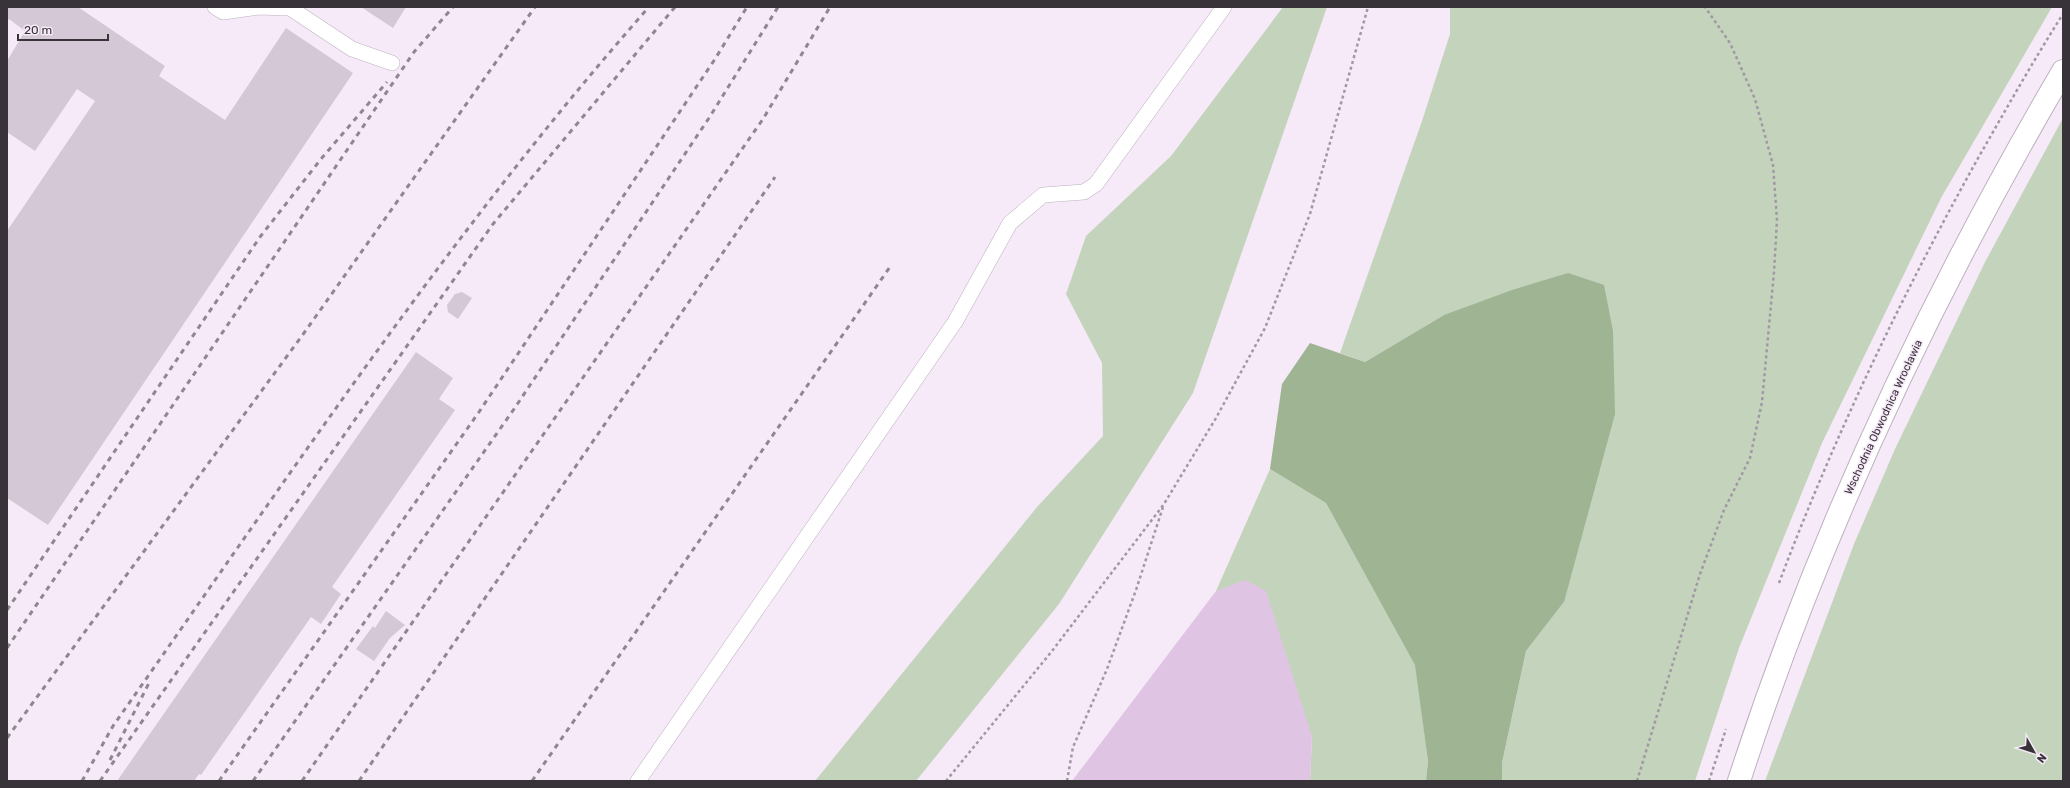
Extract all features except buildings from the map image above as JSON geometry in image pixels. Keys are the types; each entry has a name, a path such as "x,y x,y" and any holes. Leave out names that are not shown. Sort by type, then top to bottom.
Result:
{"main road":[{"name":"Wschodnia Obwodnica Wrocławia","path":"1739,781 1778,666 1807,590 1839,511 1870,443 1950,275 2028,131 2063,71"}],"lane":[{"path":"215,7 223,12 259,7 290,8 352,48 392,63"},
{"path":"638,781 955,322 1010,223 1043,195 1084,192 1096,184 1224,7"}],"path":[{"path":"946,781 1052,651 1164,504 1216,418 1265,328 1310,214 1368,7"},
{"path":"1636,781 1700,574 1724,510 1750,458 1762,402 1774,272 1777,220 1773,165 1755,99 1730,43 1705,7"},
{"path":"1067,781 1073,747 1107,669 1136,590 1164,504"}],"green space":[{"path":"1283,7 1327,7 1193,393 1059,604 916,781 815,781 1037,507 1103,436 1102,363 1066,294 1086,236 1171,156"},
{"path":"1450,7 2052,7 1941,198 1822,443 1739,648 1695,781 1502,781 1502,763 1526,651 1564,602 1444,315 1365,362 1340,353 1422,121 1450,34"},
{"path":"2063,118 2063,781 1765,781 1854,544 1895,449 1985,262"},
{"path":"1568,273 1604,285 1613,331 1615,414 1564,602 1526,651 1502,763 1502,781 1426,781 1428,761 1415,665 1326,503 1270,469 1282,384 1310,343 1365,362 1444,315 1512,290"},
{"path":"1270,469 1326,503 1416,665 1428,761 1426,781 1310,781 1312,737 1216,591"}],"shaded area":[{"path":"1245,580 1266,591 1312,737 1310,781 1072,781 1216,591"}],"railway":[{"path":"7,648 414,52 453,7"},
{"path":"7,738 304,333 535,7"},
{"path":"82,781 113,726 371,359 506,180 576,92 649,7"},
{"path":"100,781 493,224 675,7"},
{"path":"219,781 479,412 715,59 747,7"},
{"path":"253,781 514,409 709,118 778,7"},
{"path":"302,781 763,119 830,7"},
{"path":"7,610 260,237 321,159 387,82"},
{"path":"359,781 775,177"},
{"path":"532,781 892,264"},
{"path":"110,760 150,681"}]}
